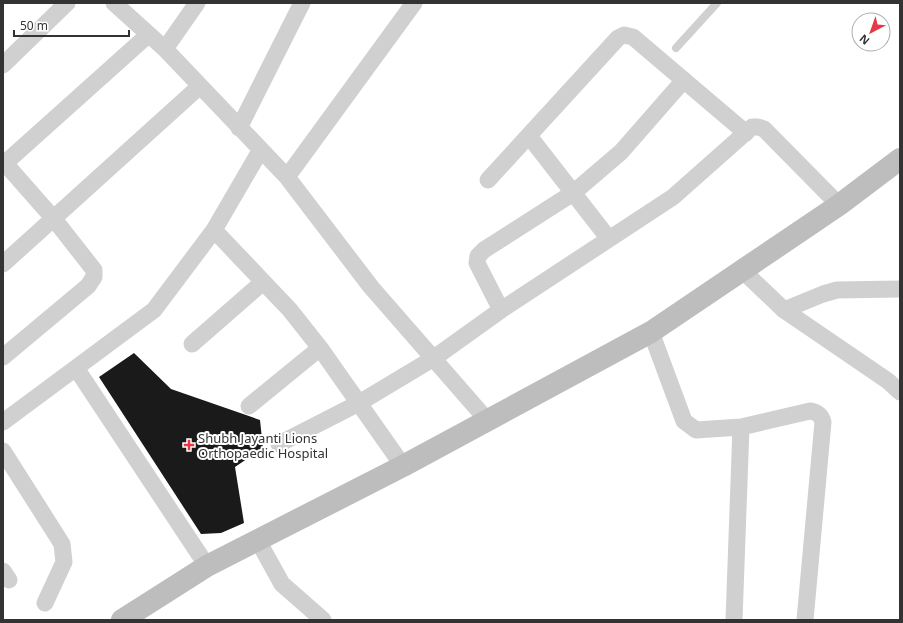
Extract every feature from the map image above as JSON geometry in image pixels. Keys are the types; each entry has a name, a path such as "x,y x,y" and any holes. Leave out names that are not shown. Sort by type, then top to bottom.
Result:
{"main road":[{"path":"122,620 207,566 403,466 651,332 839,205 900,159"}],"street":[{"path":"3,65 67,3"},
{"path":"164,49 197,3"},
{"path":"239,128 302,3"},
{"path":"286,177 414,3"},
{"path":"123,6 148,35 164,49 200,86 286,177 371,287 487,420"},
{"path":"3,357 88,286 94,277 94,270 54,219 4,163 148,35"},
{"path":"488,180 618,38 624,35 633,37 746,133"},
{"path":"501,310 478,263 478,256 484,250 573,193 621,152 684,80"},
{"path":"3,264 200,86"},
{"path":"279,444 359,403 434,358 501,310 673,197 752,127 764,129 839,205"},
{"path":"529,136 609,239"},
{"path":"3,422 154,310 214,230 260,151"},
{"path":"214,230 290,310 320,348 403,466"},
{"path":"742,270 784,310 888,381 900,392"},
{"path":"192,344 263,282"},
{"path":"784,310 823,294 837,290 900,289"},
{"path":"651,332 684,421 691,427 700,430 741,427 810,412 815,412 822,417 823,422 805,620"},
{"path":"249,406 320,348"},
{"path":"76,368 207,566"},
{"path":"734,620 741,427"},
{"path":"3,451 62,544 64,562 45,603"},
{"path":"257,540 282,584 323,620"}],"lane":[{"path":"676,48 717,3"}],"building":[{"path":"134,353 171,389 260,420 263,448 235,467 244,523 221,533 201,534 99,377"}],"place":[{"name":"Shubh Jayanti Lions Orthopaedic Hospital","path":"189,445"}]}
